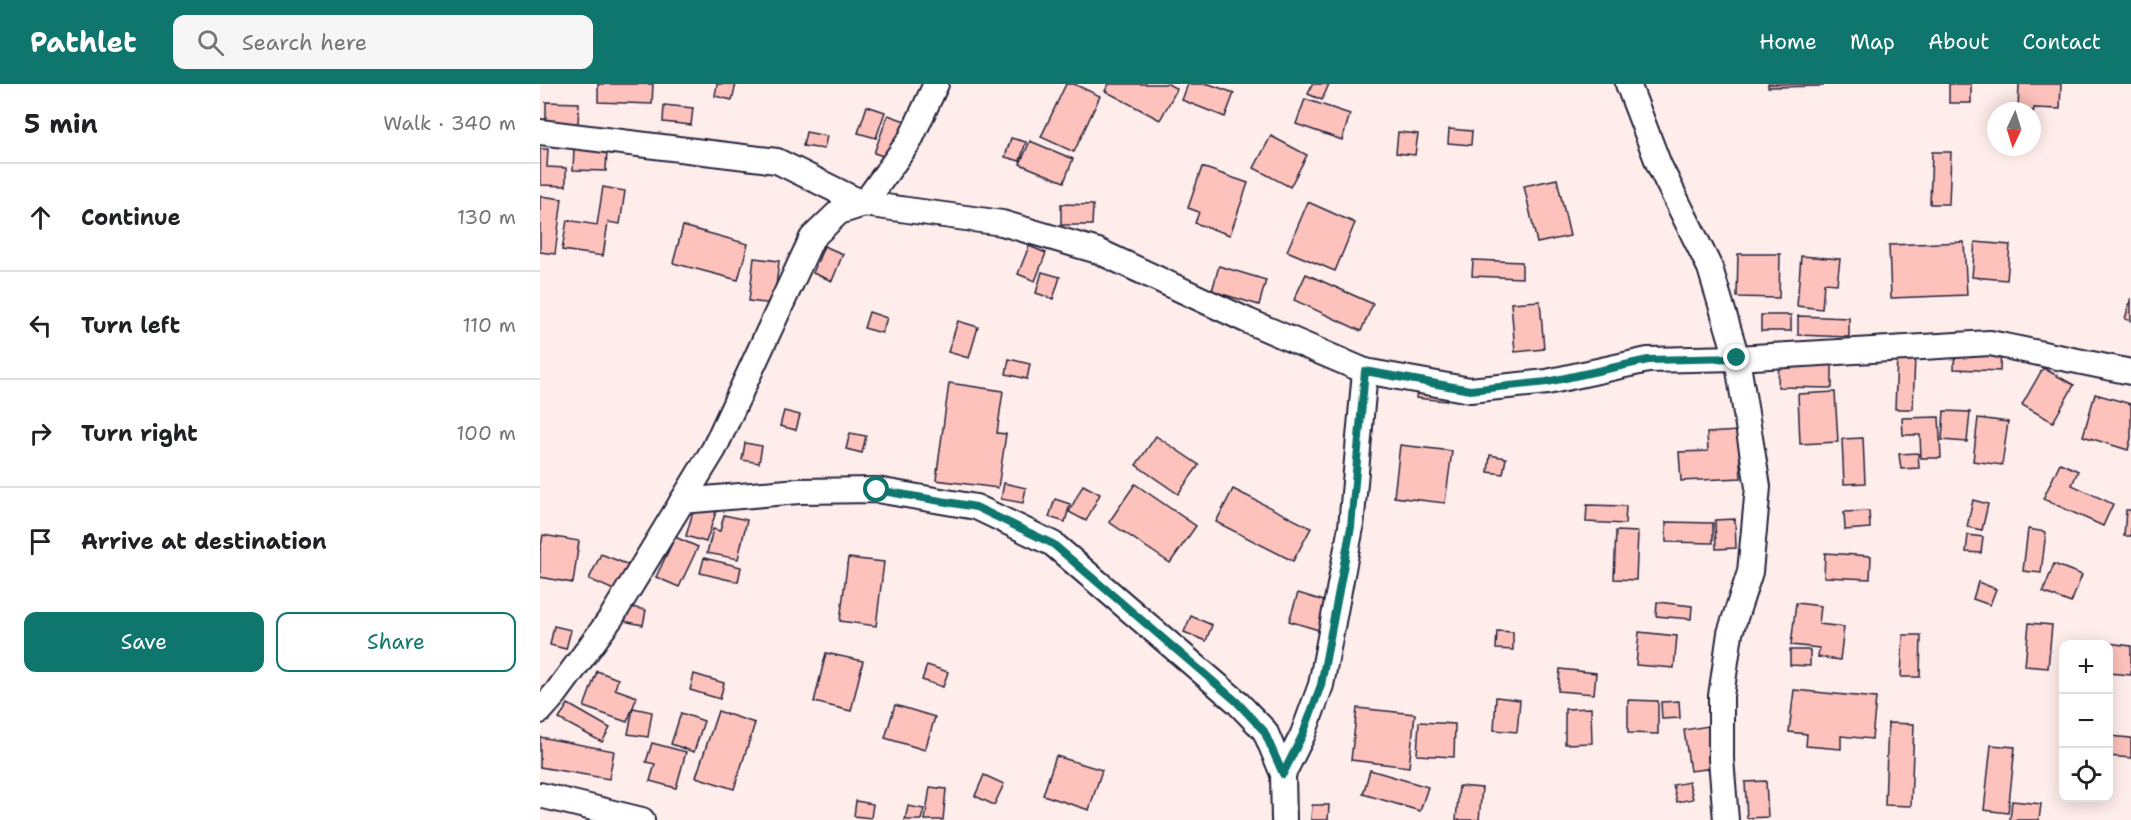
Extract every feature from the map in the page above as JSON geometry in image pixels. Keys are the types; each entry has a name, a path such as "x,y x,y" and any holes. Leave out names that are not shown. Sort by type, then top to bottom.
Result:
{"street":[{"path":"540,711 611,618 714,449 812,237 839,212 864,204 910,140 936,84"},
{"path":"1628,84 1659,165 1710,268 1737,358 1758,487 1750,572 1730,633 1721,696 1721,759 1726,820"},
{"path":"540,132 777,161 864,204 1002,223 1098,251 1248,321 1365,371 1470,390 1547,382 1648,360 1737,358 1990,343 2131,372"},
{"path":"1283,774 1303,734 1321,685 1351,527 1365,371"},
{"path":"682,501 799,491 877,490 976,507 1053,544 1236,701 1264,731 1283,774 1284,820"},
{"path":"540,795 642,820"}],"building":[{"path":"598,84 653,84 652,104 598,102"},
{"path":"717,84 736,84 732,100 715,96"},
{"path":"1066,84 1074,84 1100,96 1074,152 1041,137"},
{"path":"1109,84 1168,84 1177,89 1160,120 1105,91"},
{"path":"1188,84 1209,84 1234,93 1225,117 1182,100"},
{"path":"1312,84 1329,84 1322,100 1308,94"},
{"path":"1768,84 1823,84 1823,86 1768,87"},
{"path":"1949,84 1971,84 1971,103 1949,103"},
{"path":"2019,84 2061,84 2060,109 2041,108 2041,102 2018,102"},
{"path":"1305,99 1350,114 1342,140 1296,124"},
{"path":"546,102 579,103 578,125 546,124"},
{"path":"664,105 693,108 691,125 663,122"},
{"path":"867,106 885,112 876,138 858,133"},
{"path":"888,115 908,122 895,160 874,153"},
{"path":"1449,129 1472,131 1471,145 1448,143"},
{"path":"806,132 827,136 824,149 803,146"},
{"path":"1398,132 1418,134 1415,155 1396,153"},
{"path":"1271,136 1307,155 1290,187 1254,168"},
{"path":"1011,138 1026,142 1020,161 1005,157"},
{"path":"1030,141 1073,159 1064,182 1020,164"},
{"path":"540,149 548,149 547,167 566,168 566,186 540,185"},
{"path":"574,149 607,150 606,171 573,170"},
{"path":"1932,152 1951,152 1949,204 1930,204"},
{"path":"1202,167 1248,183 1230,235 1195,223 1199,212 1188,208"},
{"path":"1557,179 1570,236 1537,243 1524,186"},
{"path":"603,187 625,191 620,224 608,222 603,256 562,250 567,220 597,225"},
{"path":"540,196 562,199 555,254 540,252"},
{"path":"1308,202 1355,223 1335,271 1287,251"},
{"path":"1061,204 1093,205 1092,225 1061,225"},
{"path":"683,226 748,244 738,280 673,263"},
{"path":"1964,242 1967,295 1891,298 1889,245"},
{"path":"1975,242 2010,245 2007,280 1972,277"},
{"path":"824,246 843,254 832,281 813,273"},
{"path":"1029,246 1046,253 1035,281 1018,274"},
{"path":"1738,254 1780,254 1779,298 1737,297"},
{"path":"1801,256 1840,259 1837,284 1824,283 1822,309 1797,306"},
{"path":"754,258 779,261 774,304 749,301"},
{"path":"1473,260 1522,262 1522,278 1472,276"},
{"path":"1219,266 1266,280 1259,305 1212,291"},
{"path":"1042,272 1060,277 1053,299 1036,293"},
{"path":"1306,274 1373,304 1361,331 1294,300"},
{"path":"2131,298 2131,321 2125,319"},
{"path":"1540,301 1544,349 1515,352 1511,303"},
{"path":"869,312 887,318 882,333 864,328"},
{"path":"1761,315 1791,315 1791,331 1761,331"},
{"path":"1798,316 1849,318 1849,337 1798,335"},
{"path":"958,321 978,327 969,358 948,352"},
{"path":"1955,346 2001,347 2000,371 1954,369"},
{"path":"1897,356 1915,356 1913,409 1895,409"},
{"path":"1009,359 1030,364 1027,379 1006,374"},
{"path":"1779,359 1832,361 1832,388 1778,387"},
{"path":"2043,368 2074,385 2053,422 2022,405"},
{"path":"949,383 1003,391 997,433 1006,434 998,488 936,480"},
{"path":"1418,383 1448,386 1446,401 1416,398"},
{"path":"1835,392 1838,442 1800,444 1798,394"},
{"path":"2095,394 2131,404 2131,438 2128,450 2083,436"},
{"path":"784,411 800,415 796,430 780,426"},
{"path":"1944,411 1970,412 1967,442 1942,440"},
{"path":"1939,417 1941,458 1921,458 1920,435 1903,435 1902,418"},
{"path":"1978,418 2008,422 2002,465 1973,461"},
{"path":"1738,431 1741,478 1681,481 1679,452 1708,451 1707,433"},
{"path":"850,433 866,436 862,453 846,449"},
{"path":"1156,436 1199,465 1178,494 1136,465"},
{"path":"1863,438 1865,483 1844,484 1842,439"},
{"path":"745,443 762,446 759,463 742,460"},
{"path":"1400,445 1452,451 1445,503 1394,497"},
{"path":"1918,453 1919,468 1901,469 1899,454"},
{"path":"1490,455 1506,458 1503,474 1488,472"},
{"path":"2060,463 2078,471 2072,485 2113,504 2103,526 2043,499"},
{"path":"1004,483 1026,488 1023,503 1001,499"},
{"path":"1135,484 1196,526 1170,563 1109,522"},
{"path":"1083,485 1100,494 1086,521 1069,512"},
{"path":"1233,489 1311,528 1293,561 1216,522"},
{"path":"1055,499 1070,504 1065,522 1049,517"},
{"path":"1973,500 1988,504 1982,530 1967,527"},
{"path":"695,505 716,512 706,542 686,536"},
{"path":"1587,505 1626,506 1625,524 1586,522"},
{"path":"2126,510 2131,510 2131,536 2124,536"},
{"path":"1869,511 1870,528 1845,530 1844,512"},
{"path":"724,515 747,520 738,559 707,553 713,529 720,531"},
{"path":"1735,519 1736,548 1716,549 1715,520"},
{"path":"1666,522 1713,523 1713,543 1666,542"},
{"path":"2028,529 2046,532 2041,573 2023,571"},
{"path":"1616,531 1638,532 1636,580 1614,579"},
{"path":"543,535 579,541 573,583 540,577 540,551"},
{"path":"1968,535 1983,537 1981,553 1966,552"},
{"path":"675,537 698,547 679,587 656,577"},
{"path":"1825,553 1871,556 1870,579 1824,577"},
{"path":"601,554 629,565 618,592 589,579"},
{"path":"704,558 741,567 738,582 700,573"},
{"path":"848,558 884,562 876,626 840,621"},
{"path":"2054,564 2082,575 2071,603 2043,592"},
{"path":"1978,582 1996,589 1990,605 1973,599"},
{"path":"1298,593 1334,604 1325,632 1289,621"},
{"path":"1657,602 1692,606 1691,619 1656,616"},
{"path":"1796,603 1821,606 1819,624 1844,627 1840,660 1818,657 1819,648 1791,645"},
{"path":"626,606 646,610 643,625 623,621"},
{"path":"1191,616 1212,625 1206,641 1184,632"},
{"path":"2029,623 2052,625 2048,668 2025,666"},
{"path":"554,626 571,630 566,649 550,645"},
{"path":"1497,631 1513,632 1513,650 1496,649"},
{"path":"1639,632 1677,636 1674,668 1636,665"},
{"path":"1903,635 1921,635 1920,677 1901,677"},
{"path":"2113,644 2131,646 2131,675 2113,673"},
{"path":"1790,650 1810,650 1810,666 1790,665"},
{"path":"826,653 863,661 851,711 814,702"},
{"path":"927,665 948,672 943,687 922,680"},
{"path":"1560,669 1596,673 1594,694 1558,691"},
{"path":"597,671 618,679 615,689 637,697 627,722 584,707"},
{"path":"694,674 724,683 720,699 690,690"},
{"path":"1794,690 1876,698 1872,739 1841,736 1841,749 1806,746 1807,734 1789,732"},
{"path":"1496,697 1520,700 1517,732 1494,730"},
{"path":"1628,700 1658,701 1658,734 1628,733"},
{"path":"1679,701 1680,718 1662,719 1661,702"},
{"path":"568,704 610,728 602,742 559,719"},
{"path":"895,705 935,717 925,750 885,738"},
{"path":"633,708 652,712 648,737 628,734"},
{"path":"1357,708 1415,714 1409,767 1351,760"},
{"path":"1591,708 1592,743 1565,744 1565,709"},
{"path":"718,711 755,723 734,789 696,777"},
{"path":"681,713 704,721 694,752 671,744"},
{"path":"1419,722 1455,724 1454,757 1417,755"},
{"path":"1888,723 1914,724 1911,806 1885,805"},
{"path":"1708,726 1714,768 1690,771 1684,730"},
{"path":"2113,736 2131,738 2131,758 2113,756"},
{"path":"540,737 614,751 609,779 540,767"},
{"path":"652,743 686,752 676,788 650,781 655,764 646,762"},
{"path":"1991,745 2015,747 2008,813 1984,810"},
{"path":"1056,756 1102,770 1089,810 1043,795"},
{"path":"1370,770 1428,787 1420,811 1363,794"},
{"path":"984,775 1004,784 994,805 975,796"},
{"path":"1766,781 1768,817 1747,818 1745,782"},
{"path":"1689,782 1693,799 1677,802 1673,785"},
{"path":"1459,786 1482,788 1479,820 1456,820"},
{"path":"930,787 946,789 943,820 925,820"},
{"path":"856,801 873,804 871,818 854,816"},
{"path":"2012,801 2041,804 2039,820 2010,820"},
{"path":"1312,805 1329,805 1328,820 1311,820"},
{"path":"908,806 924,809 921,820 905,820"}],"route":[{"path":"877,490 976,507 1053,544 1236,701 1264,731 1283,774 1303,734 1321,685 1351,527 1365,371 1470,390 1547,382 1648,360 1737,358"}]}
